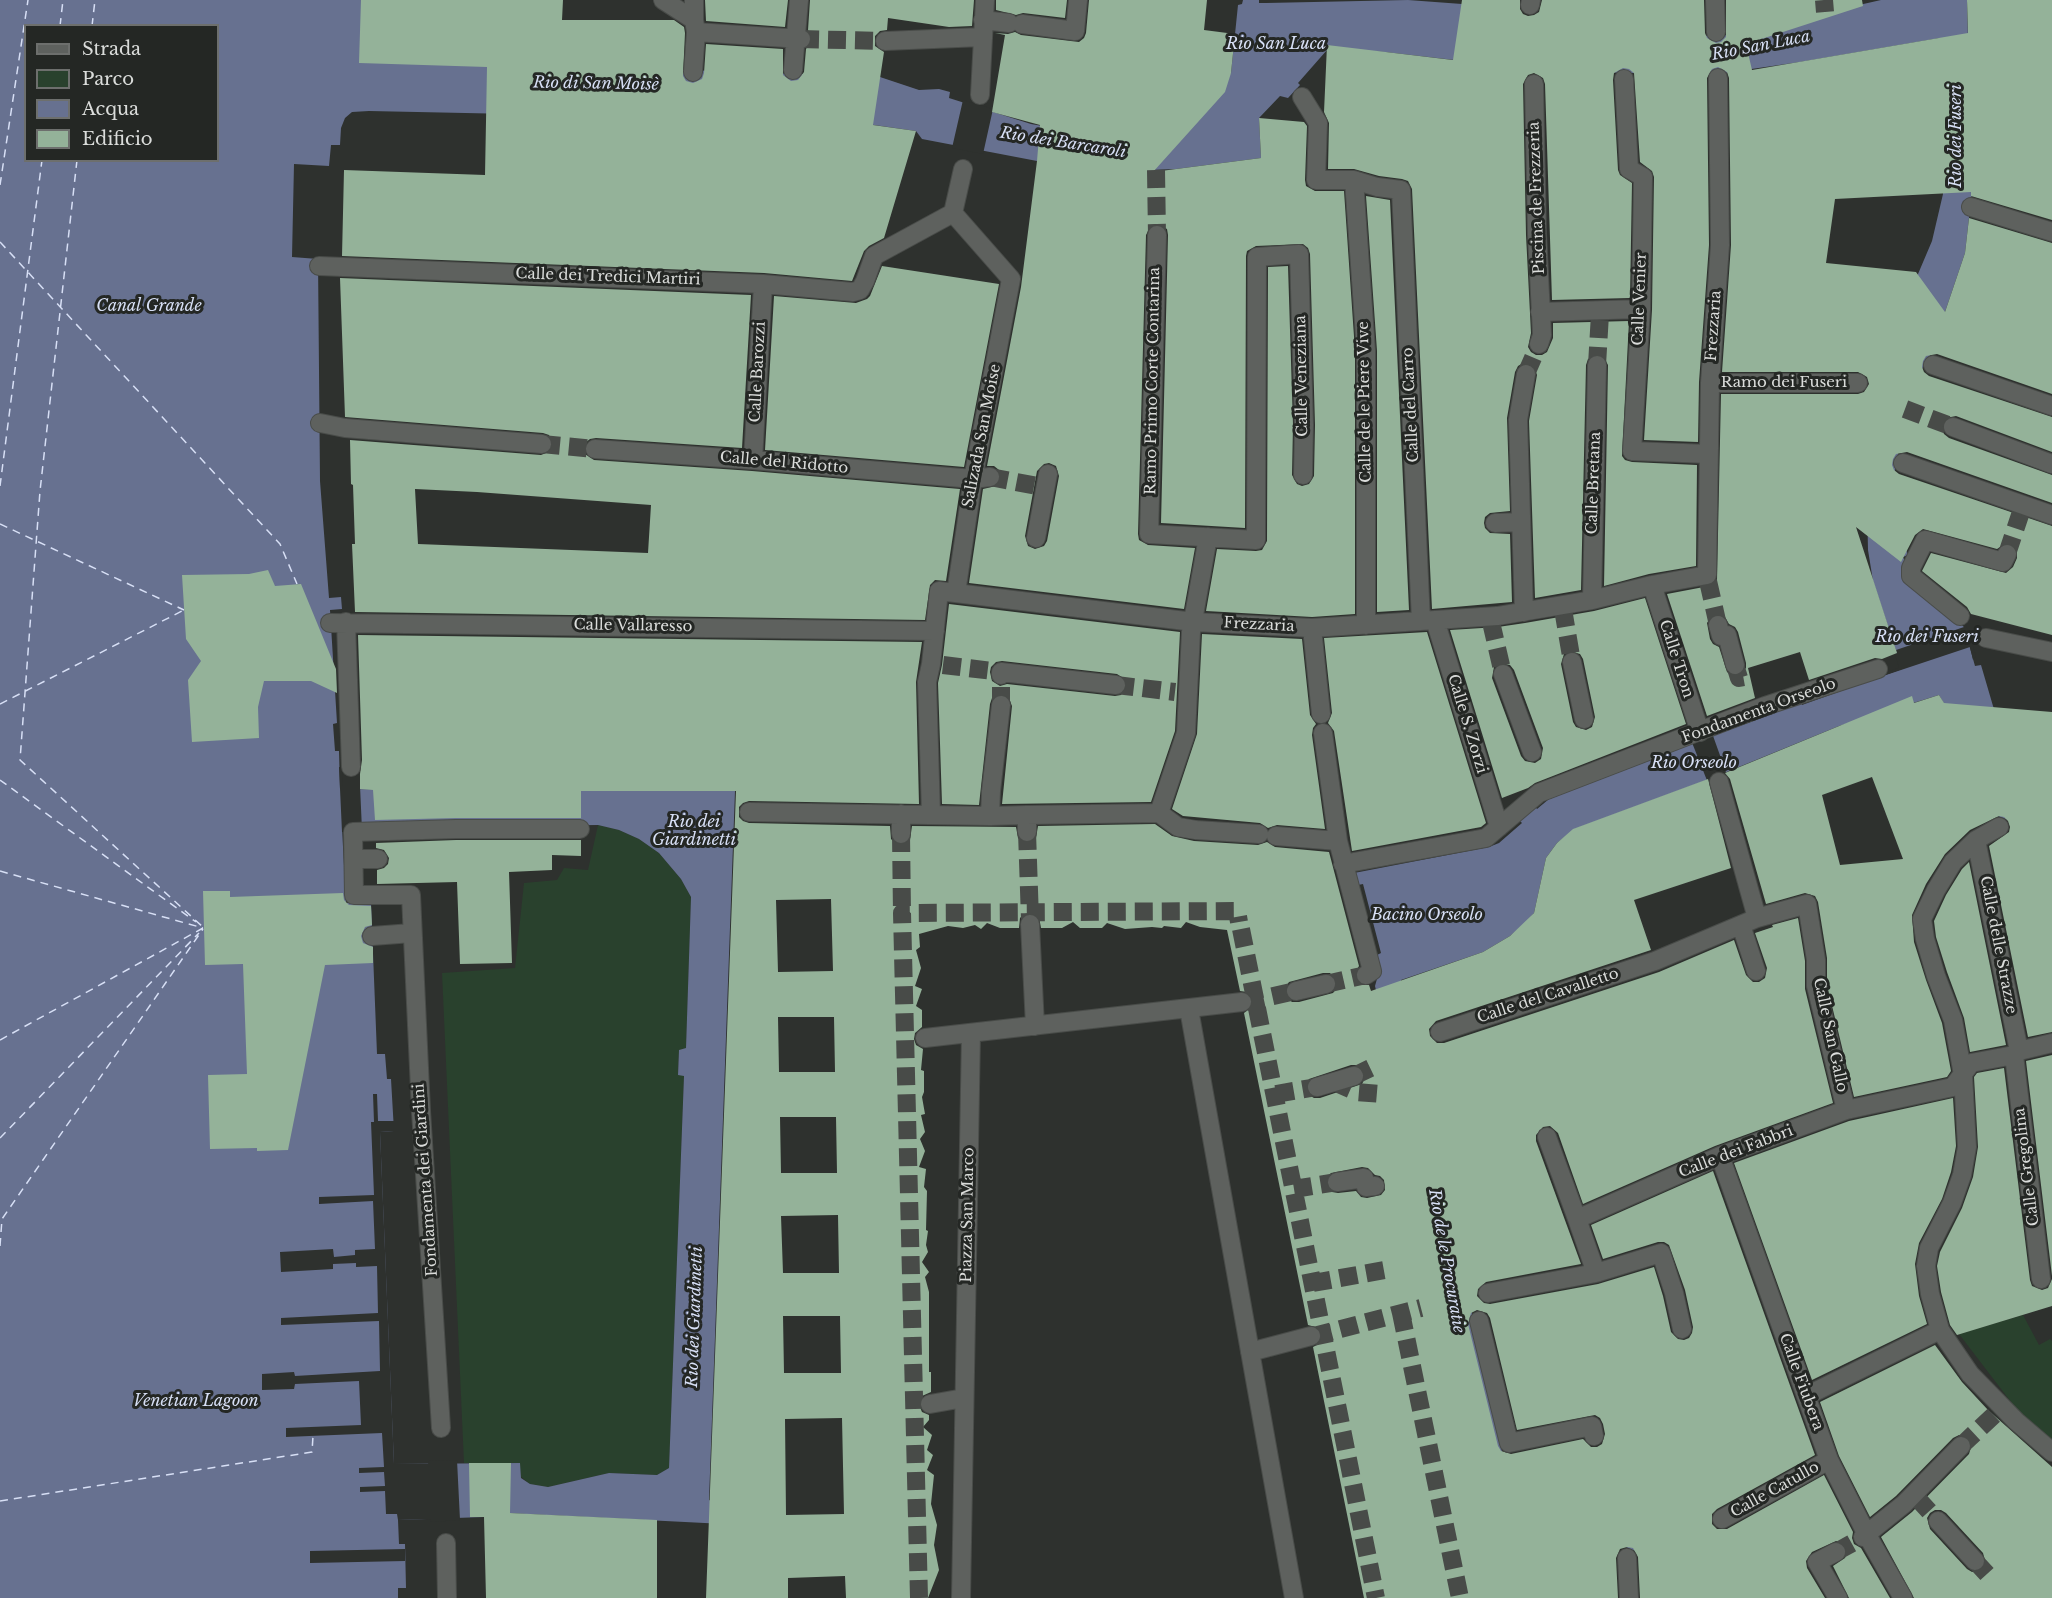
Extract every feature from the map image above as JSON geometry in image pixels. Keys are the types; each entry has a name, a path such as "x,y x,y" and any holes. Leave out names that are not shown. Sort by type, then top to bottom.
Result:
{"street":[{"path":"663,0 695,26 799,39"},
{"path":"693,72 694,0"},
{"path":"793,70 799,39 799,0"},
{"path":"980,95 985,0"},
{"path":"885,41 1015,23 1075,31 1078,0"},
{"path":"1715,0 1716,32"},
{"name":"Frezzaria","path":"947,592 1193,627 1312,628 1490,619 1562,607 1652,585 1707,578 1710,383 1720,245 1718,78"},
{"name":"Calle Venier","path":"1624,79 1629,169 1642,177 1641,309 1632,451 1708,454"},
{"name":"Piscina de Frezzeria","path":"1534,84 1542,335 1539,344"},
{"path":"1302,97 1318,123 1316,180 1354,180"},
{"path":"953,213 963,169"},
{"name":"Calle del Carro","path":"1354,180 1377,187 1401,190 1428,621"},
{"name":"Calle de le Piere Vive","path":"1354,180 1366,351 1366,625"},
{"path":"1971,207 2052,232"},
{"name":"Calle dei Tredici Martiri","path":"319,266 763,284 853,292 860,290 874,256 953,213"},
{"name":"Salizada San Moise","path":"931,806 927,682 937,664 935,631 981,478 1011,279 953,213"},
{"name":"Ramo Primo Corte Contarina","path":"1157,235 1149,534 1208,541"},
{"name":"Calle Veneziana","path":"1208,541 1256,540 1257,256 1299,254 1304,425 1303,475"},
{"name":"Calle Barozzi","path":"753,460 763,284"},
{"path":"1540,312 1641,309"},
{"name":"Calle Bretana","path":"1592,600 1597,365"},
{"path":"1933,365 2052,406"},
{"path":"1524,612 1518,420 1526,374"},
{"name":"Ramo dei Fuseri","path":"1710,383 1858,383"},
{"path":"320,423 345,428 542,444"},
{"path":"1953,427 2052,464"},
{"name":"Calle del Ridotto","path":"595,449 981,478"},
{"path":"1903,463 2022,507 2052,515"},
{"path":"1035,538 1044,482"},
{"path":"1495,523 1521,522"},
{"path":"1960,616 1911,576 1911,568 1925,540 2003,562 2007,554"},
{"path":"1159,813 1185,733 1183,693 1208,541"},
{"name":"Calle Tron","path":"1652,585 1700,732"},
{"name":"Calle S. Zorzi","path":"1428,621 1499,827"},
{"name":"Calle Vallaresso","path":"351,767 338,623 935,631"},
{"path":"1718,625 1722,636 1727,634 1735,665"},
{"path":"1312,628 1321,714"},
{"path":"1986,638 2052,652"},
{"path":"1572,662 1584,719"},
{"name":"Fondamenta Orseolo","path":"1343,864 1486,838 1539,793 1700,732 1764,703 1878,669"},
{"path":"1001,675 1001,672 1116,685"},
{"path":"1503,674 1532,752"},
{"path":"990,816 1001,705"},
{"path":"1323,733 1338,841 1372,971 1366,975"},
{"path":"1719,782 1749,922 1756,971"},
{"path":"748,812 901,814 931,806 1027,824 1159,813 1178,827 1196,831 1338,841"},
{"path":"901,814 901,834"},
{"path":"1999,827 1976,840 1953,862 1922,920 1936,976 1953,1020 1963,1075 1967,1147 1962,1175 1952,1203 1929,1248 1926,1266 1930,1293 1940,1330 1998,1411 2052,1452"},
{"name":"Fondamenta dei Giardini","path":"441,1428 412,933 414,887 354,895 353,832 580,830"},
{"name":"Calle delle Strazze","path":"1976,840 2017,1053"},
{"path":"354,859 378,859"},
{"name":"Calle San Gallo","path":"1749,922 1807,904 1816,960 1816,986 1846,1110"},
{"name":"Calle del Cavalletto","path":"1440,1032 1655,961 1749,922"},
{"path":"1030,924 1035,1026"},
{"path":"372,936 412,933"},
{"path":"1296,991 1326,984"},
{"path":"925,1038 1242,1002"},
{"path":"1189,1009 1294,1598"},
{"name":"Piazza San Marco","path":"961,1598 971,1033"},
{"name":"Calle dei Fabbri","path":"1577,1219 1720,1156 1846,1110 1953,1087 1971,1064 2052,1043"},
{"name":"Calle Gregolina","path":"2017,1053 2041,1279"},
{"path":"1317,1087 1354,1076"},
{"path":"1547,1137 1596,1273"},
{"name":"Calle Fiubera","path":"1720,1156 1828,1460 1865,1536 1903,1598"},
{"path":"1337,1182 1364,1178 1366,1187 1375,1186"},
{"path":"1488,1293 1596,1273 1661,1253 1674,1293 1682,1329"},
{"path":"1479,1321 1509,1443 1592,1426 1594,1436"},
{"path":"1806,1396 1940,1330"},
{"path":"1250,1352 1311,1336"},
{"path":"930,1404 964,1398"},
{"path":"1865,1536 1915,1496 1961,1446"},
{"name":"Calle Catullo","path":"1722,1519 1828,1460"},
{"path":"1938,1521 1975,1561"},
{"path":"446,1543 447,1598"},
{"path":"1836,1552 1817,1562 1838,1598"},
{"path":"1627,1558 1629,1598"}],"green space":[{"path":"598,825 619,830 639,839 659,853 681,879 691,897 686,1048 679,1050 678,1074 684,1075 669,1468 657,1475 609,1473 548,1487 530,1484 521,1477 519,1463 464,1463 442,973 515,968 524,883 557,880 564,868 588,870"},
{"path":"2023,1315 2039,1345 2050,1339 2052,1341 2052,1440 2021,1415 1959,1334"}],"water":[{"path":"0,0 361,0 604,67 880,77 919,90 939,89 950,92 949,98 1031,124 1110,138 1231,73 1238,5 1242,4 1243,0 1259,0 1259,3 1266,3 1408,0 1462,4 1593,33 1722,36 1881,0 1973,0 1967,2 1972,191 1965,253 1929,359 1907,403 1894,476 1902,538 1908,555 1903,557 1908,567 1909,578 1964,627 1975,666 1981,665 1993,706 2019,769 2014,822 1998,816 1968,747 1939,695 1839,726 1707,780 1575,829 1557,843 1546,858 1534,913 1525,923 1510,936 1483,952 1401,980 1500,1445 1526,1525 1602,1515 1638,1552 1614,1542 1504,1550 1375,986 1380,968 1377,955 1381,953 1363,884 1358,885 1354,873 1489,847 1499,843 1522,823 1518,819 1533,804 1537,809 1549,799 1773,714 1772,710 1800,699 1802,705 1902,669 1873,581 1868,550 1866,458 1883,369 1932,241 1943,194 1940,38 1710,75 1550,71 1385,52 1327,50 1288,98 1280,96 1259,118 1261,158 1176,169 1148,170 1037,161 922,139 916,131 797,114 561,115 369,111 352,112 345,118 341,128 340,145 331,145 329,166 294,164 292,257 318,259 320,481 329,598 341,597 342,609 330,610 337,723 333,724 335,751 339,751 340,789 735,791 709,1500 764,1526 487,1512 484,1517 398,1520 399,1544 405,1544 406,1588 398,1588 398,1598 0,1598","holes":["598,825 619,830 639,839 659,853 681,879 691,897 686,1048 679,1050 678,1075 684,1076 669,1468 657,1475 609,1473 548,1487 530,1484 521,1478 520,1463 394,1464 380,1132 394,1131 391,1079 387,1079 385,1054 377,1054 371,903 346,903 342,828"]}],"pier":[{"path":"963,100 993,109 983,154 952,148"},
{"path":"1962,621 1966,625 1976,656 1973,660 1970,647 1880,677 1879,674 1899,668 1895,655 1896,650 1964,627"},
{"path":"1712,733 1727,775 1708,783 1691,740"},
{"path":"339,767 342,767 343,786 360,786 362,830 342,832"},
{"path":"373,1094 377,1094 378,1121 394,1121 394,1131 380,1132 394,1464 428,1464 429,1461 457,1460 460,1520 431,1522 430,1519 398,1520 397,1514 386,1514 385,1491 360,1492 360,1487 385,1486 384,1472 359,1473 359,1468 384,1467 382,1433 286,1437 286,1428 361,1425 359,1381 295,1384 294,1389 262,1390 262,1374 294,1372 295,1376 380,1371 379,1321 281,1325 281,1318 378,1313 377,1266 356,1267 356,1263 333,1264 333,1269 281,1272 280,1252 333,1249 334,1257 355,1255 355,1250 375,1249 373,1201 319,1204 319,1197 374,1195 371,1122 374,1122"},
{"path":"405,1549 405,1561 310,1563 310,1551"}],"building":[{"path":"361,0 563,0 562,20 674,20 684,27 685,33 683,76 686,81 693,83 702,79 704,73 706,44 783,49 783,75 791,81 798,80 804,72 806,49 812,40 808,30 810,0 974,0 972,26 949,27 888,18 887,30 880,31 875,36 875,46 884,52 873,125 916,131 884,238 864,251 852,281 764,273 342,256 344,170 485,175 487,67 359,63"},
{"path":"705,0 788,0 785,27 706,21"},
{"path":"996,0 1067,0 1065,18 1023,13 1016,15 996,10"},
{"path":"1089,0 1207,0 1204,30 1235,34 1231,73 1225,92 1153,172 1261,158 1259,118 1304,122 1307,126 1306,186 1315,191 1344,191 1355,351 1355,614 1312,617 1206,611 1217,549 1256,551 1262,550 1267,541 1268,267 1288,266 1293,425 1292,475 1297,484 1302,486 1309,484 1314,476 1315,425 1310,254 1308,248 1303,244 1256,246 1247,251 1245,528 1161,523 1168,235 1167,229 1158,224 1151,225 1146,235 1138,534 1139,540 1148,545 1195,548 1184,609 969,583 983,489 996,486 1001,475 994,466 987,466 1021,287 1040,125 992,112 1005,35 995,33 1015,32 1021,35 1079,42 1086,33","holes":["1049,463 1056,466 1059,476 1047,541 1044,546 1035,549 1028,546 1025,536 1037,471 1044,464"]},
{"path":"1462,0 1520,0 1520,9 1528,16 1539,12 1542,0 1704,0 1705,33 1707,38 1716,43 1726,37 1726,0 1862,0 1863,6 1746,44 1752,70 1968,33 1967,0 2052,0 2052,220 1971,196 1971,192 1835,199 1826,263 1916,272 1945,312 1965,253 1969,218 2052,243 2052,394 1937,354 1926,356 1922,367 1929,376 2052,417 2052,452 1956,416 1946,418 1942,428 1944,434 1949,438 2052,475 2052,503 1907,452 1896,454 1892,465 1899,474 2052,526 2052,635 1971,614 1967,607 1922,571 1931,553 2006,573 2013,567 2017,558 2017,548 2013,544 2006,543 1997,549 1923,529 1915,535 1901,562 1856,527 1897,653 1809,680 1800,652 1748,668 1755,698 1707,716 1667,594 1709,586 1717,580 1721,394 1858,394 1864,392 1869,384 1867,377 1858,372 1722,372 1731,245 1729,78 1727,72 1718,67 1712,69 1707,78 1709,245 1699,382 1698,442 1644,440 1652,310 1654,177 1652,171 1640,162 1634,73 1623,68 1614,73 1613,80 1618,170 1620,175 1632,183 1630,298 1552,300 1545,84 1543,78 1534,73 1528,75 1523,84 1526,235 1531,333 1528,347 1536,355 1547,352 1553,338 1553,323 1629,321 1622,456 1625,460 1632,462 1697,465 1696,566 1649,574 1604,586 1608,365 1603,356 1597,354 1588,359 1586,365 1581,590 1535,598 1529,421 1537,375 1534,366 1523,363 1515,372 1507,418 1510,511 1490,513 1485,517 1484,523 1490,533 1510,534 1512,602 1432,609 1412,189 1408,181 1402,179 1354,169 1328,169 1329,123 1324,112 1327,45 1453,60","holes":["1716,614 1725,617 1738,632 1746,663 1746,668 1738,676 1732,676 1727,672 1719,647 1710,639 1707,623 1710,618"]},
{"path":"1366,196 1390,200 1409,610 1377,612 1377,351"},
{"path":"882,266 999,284 964,467 765,450 774,296 856,303 870,296"},
{"path":"340,278 751,295 742,448 596,438 585,443 585,454 594,460 960,489 946,581 935,580 930,585 925,620 355,612 352,544 355,544 350,440 541,455 551,451 553,444 549,435 543,433 345,417","holes":["415,489 651,505 648,553 418,544"]},
{"path":"268,570 275,586 301,584 336,669 337,693 311,681 264,681 258,707 259,738 192,742 188,680 201,661 186,639 182,575 249,574"},
{"path":"1645,598 1686,724 1502,798 1450,630 1498,627 1594,611","holes":["1570,651 1580,654 1583,659 1595,717 1592,727 1586,730 1576,727 1573,722 1561,664 1564,654","1500,663 1510,665 1514,670 1543,748 1541,759 1535,763 1525,761 1521,756 1492,678 1494,667"]},
{"path":"949,604 1180,632 1175,731 1151,802 1002,804 1012,706 1008,696 1002,694 992,698 990,704 979,805 942,804 938,683","holes":["1002,661 1117,674 1126,680 1127,687 1121,695 1115,696 1007,684 1000,686 992,681 990,672 996,662"]},
{"path":"1427,632 1486,823 1481,827 1352,851 1334,731 1328,723 1332,713 1324,638"},
{"path":"1202,634 1302,639 1310,715 1316,724 1312,735 1325,829 1277,825 1268,828 1260,823 1183,816 1172,809 1197,734"},
{"path":"358,635 922,642 916,682 919,804 749,801 739,807 739,817 749,823 890,826 891,839 900,845 910,840 912,826 1016,827 1018,838 1028,843 1036,838 1038,826 1155,824 1172,836 1194,841 1258,845 1267,842 1275,847 1329,852 1359,966 1355,976 1361,985 1369,985 1371,991 1483,952 1510,936 1534,913 1546,858 1557,843 1573,829 1708,779 1731,868 1634,900 1651,950 1436,1021 1429,1029 1430,1036 1437,1043 1444,1043 1659,972 1734,940 1746,975 1753,982 1759,982 1765,978 1767,968 1755,933 1773,927 1772,925 1798,918 1805,961 1805,989 1833,1103 1715,1146 1583,1204 1558,1133 1550,1126 1543,1127 1536,1135 1536,1141 1581,1264 1486,1282 1478,1289 1477,1296 1484,1303 1490,1304 1598,1284 1654,1267 1671,1332 1678,1339 1689,1338 1693,1327 1685,1290 1669,1245 1658,1242 1603,1259 1591,1225 1713,1171 1815,1455 1717,1509 1712,1514 1712,1524 1717,1529 1727,1529 1824,1475 1853,1532 1854,1544 1861,1548 1890,1598 1849,1598 1833,1566 1845,1558 1846,1546 1836,1541 1812,1552 1806,1561 1807,1568 1825,1598 1640,1598 1638,1557 1633,1548 1627,1547 1620,1549 1616,1558 1618,1598 1364,1598 1313,1347 1319,1344 1322,1334 1319,1328 1308,1325 1244,1013 1252,1007 1253,1000 1247,992 1240,991 1227,930 1200,927 1186,922 1181,928 1164,926 1162,928 1125,929 1107,923 1102,928 1080,928 1073,922 1062,928 1041,928 1039,917 1030,913 1020,918 1019,928 1000,928 987,923 981,929 975,925 963,928 948,926 919,934 920,947 916,950 921,968 915,986 922,989 916,1006 922,1010 922,1027 915,1033 914,1039 916,1045 923,1049 921,1070 924,1071 922,1097 925,1114 921,1115 925,1132 920,1139 925,1151 919,1167 926,1169 924,1187 927,1191 926,1245 928,1252 922,1262 929,1272 925,1277 929,1292 929,1372 931,1372 931,1392 922,1396 919,1405 922,1412 929,1415 929,1420 923,1427 932,1435 927,1450 933,1455 927,1470 934,1475 931,1504 937,1525 934,1545 939,1570 928,1598 846,1598 845,1576 788,1578 788,1598 706,1598 736,791 581,791 581,818 375,820 373,790 360,789 362,760","holes":["831,899 833,971 778,972 776,900","1323,973 1330,973 1337,981 1337,988 1333,993 1299,1002 1292,1002 1287,998 1285,988 1289,982","778,1017 834,1017 835,1072 779,1072","1351,1065 1357,1065 1365,1072 1362,1084 1320,1098 1309,1095 1306,1085 1309,1079","780,1117 836,1117 837,1173 781,1173","1368,1168 1384,1180 1385,1190 1381,1195 1367,1198 1361,1197 1356,1191 1332,1192 1328,1188 1326,1178 1331,1173","838,1215 839,1273 783,1273 781,1216","1477,1310 1487,1313 1490,1318 1517,1430 1595,1415 1600,1418 1605,1434 1602,1444 1597,1447 1591,1447 1583,1439 1511,1454 1501,1451 1468,1324 1471,1313","783,1316 840,1316 841,1373 784,1373","842,1418 844,1514 786,1515 785,1419"]},
{"path":"1939,695 1944,703 2052,712 2052,1032 2028,1037 1989,846 2009,832 2008,821 1999,816 1970,830 1945,854 1926,884 1912,915 1914,942 1942,1023 1951,1071 1947,1077 1854,1097 1827,985 1827,958 1818,902 1815,896 1805,893 1766,904 1730,779 1725,773 1912,696 1914,703","holes":["1872,777 1903,859 1840,865 1822,795"]},
{"path":"456,840 581,840 581,856 552,855 552,870 509,872 512,963 460,964 457,882 377,884 377,870 388,864 389,858 384,850 376,848 376,843"},
{"path":"1969,862 2006,1045 1970,1052 1964,1018 1936,937 1934,921 1946,895"},
{"path":"203,891 230,891 230,897 343,893 344,900 349,905 371,906 372,925 365,927 361,936 363,943 373,947 373,963 325,965 288,1150 210,1149 208,1075 247,1074 243,964 205,965"},
{"path":"2052,1055 2052,1276 2026,1061"},
{"path":"2004,1068 2030,1280 2032,1286 2042,1290 2048,1288 2052,1279 2052,1306 1957,1335 1950,1325 1937,1266 1940,1252 1962,1208 1973,1177 1978,1147 1974,1077 1977,1073"},
{"path":"1953,1098 1956,1146 1951,1172 1942,1199 1919,1243 1915,1264 1919,1296 1927,1324 1812,1380 1734,1163 1849,1121"},
{"path":"1935,1345 1962,1382 1988,1410 2052,1467 2052,1598 1914,1598 1881,1537 1912,1512 1969,1454 1972,1444 1968,1438 1959,1435 1953,1438 1896,1496 1870,1517 1839,1456 1820,1402","holes":["1935,1510 1941,1510 1983,1553 1986,1564 1982,1570 1972,1572 1967,1569 1930,1529 1927,1518"]},
{"path":"469,1463 511,1463 510,1513 657,1520 657,1598 486,1598 484,1517 470,1517"}],"ferry route":[{"path":"24,24 28,0"},
{"path":"60,24 63,0"},
{"path":"92,24 95,0"},
{"path":"0,185 24,26"},
{"path":"0,486 42,162"},
{"path":"77,162 40,491 20,760 204,928"},
{"path":"0,242 280,544 297,584"},
{"path":"0,524 184,610"},
{"path":"0,704 184,610"},
{"path":"0,780 196,922"},
{"path":"0,871 203,928"},
{"path":"0,1040 203,928"},
{"path":"0,1246 2,1219 203,929"},
{"path":"0,1138 199,933"},
{"path":"0,1501 312,1452 313,1436"}],"tunnel":[{"path":"1824,0 1825,12"},
{"path":"801,39 885,41"},
{"path":"1156,170 1157,235"},
{"path":"1597,365 1600,314"},
{"path":"1526,374 1539,344"},
{"path":"1905,409 1953,427"},
{"path":"542,444 595,449"},
{"path":"990,477 1037,486"},
{"path":"2007,554 2022,509"},
{"path":"1708,581 1718,625"},
{"path":"1563,609 1572,662"},
{"path":"1491,622 1503,674"},
{"path":"943,665 1001,672"},
{"path":"1735,665 1739,678 1750,676"},
{"path":"1001,675 1001,705"},
{"path":"1116,685 1175,692"},
{"path":"1027,832 1030,919"},
{"path":"901,834 902,913"},
{"path":"919,1598 902,913 1237,911 1239,922"},
{"path":"1241,929 1376,1598"},
{"path":"1326,984 1366,975"},
{"path":"1246,1002 1296,991"},
{"path":"1354,1076 1377,1065"},
{"path":"1334,1082 1357,1092 1381,1094"},
{"path":"1276,1094 1317,1087"},
{"path":"1294,1189 1337,1182"},
{"path":"1313,1283 1385,1270"},
{"path":"1314,1336 1421,1308"},
{"path":"1401,1313 1460,1598"},
{"path":"1961,1446 1994,1415"},
{"path":"1917,1498 1938,1521"},
{"path":"1836,1552 1863,1537"},
{"path":"1975,1561 1987,1574"}],"water label":[{"name":"Rio San Luca","path":"1276,44"},
{"name":"Rio San Luca","path":"1761,46"},
{"name":"Rio di San Moisè","path":"596,84"},
{"name":"Rio dei Fuseri","path":"1956,136"},
{"name":"Rio dei Barcaroli","path":"1063,143"},
{"name":"Canal Grande","path":"149,306"},
{"name":"Rio dei Fuseri","path":"1927,637"},
{"name":"Rio Orseolo","path":"1694,763"},
{"name":"Rio dei Giardinetti","path":"694,831"},
{"name":"Bacino Orseolo","path":"1427,915"},
{"name":"Rio de le Procuratie","path":"1446,1261"},
{"name":"Rio dei Giardinetti","path":"695,1317"},
{"name":"Venetian Lagoon","path":"196,1401"}]}
